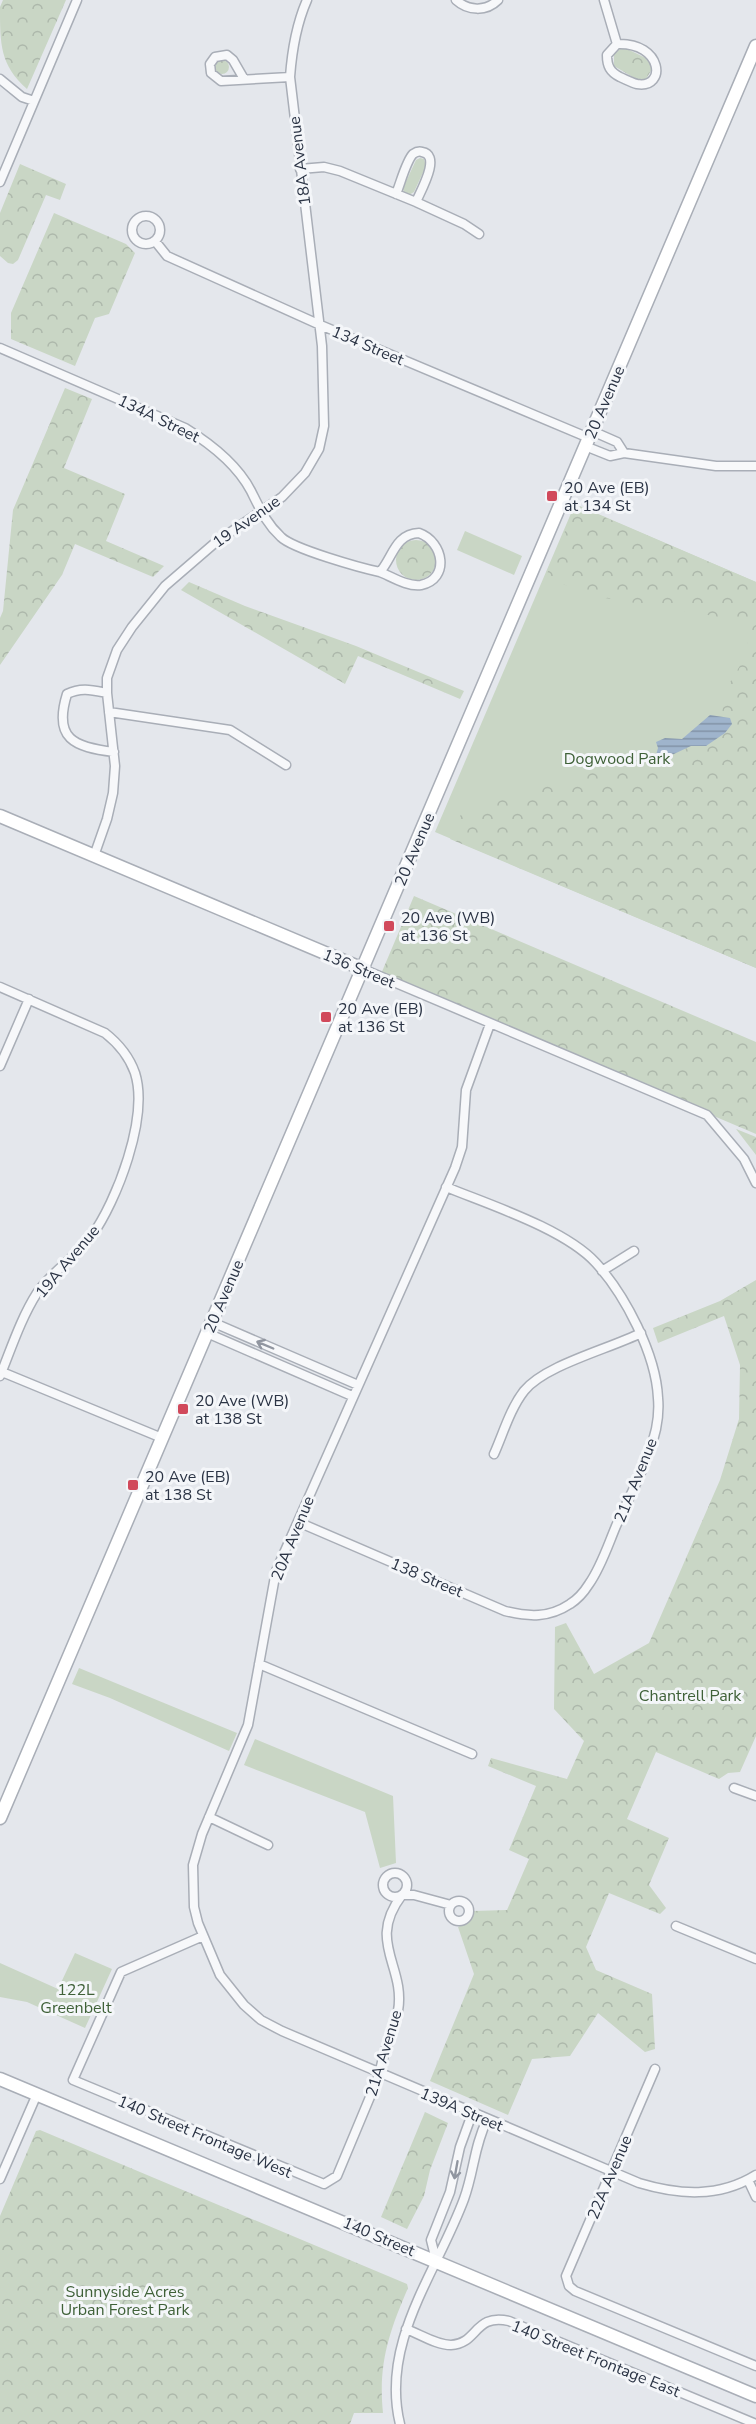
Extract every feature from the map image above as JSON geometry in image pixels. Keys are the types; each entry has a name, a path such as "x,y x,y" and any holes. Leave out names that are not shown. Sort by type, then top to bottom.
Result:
{"street":[{"path":"0,182 77,0"},
{"name":"18A Avenue","path":"308,0 294,39 290,77 318,324"},
{"path":"456,0 467,7 479,10 493,6 498,0"},
{"path":"604,0 617,44"},
{"path":"617,44 628,44 650,54 657,63 656,75 648,83 638,85 613,73 607,64 607,54 617,44"},
{"name":"20 Avenue","path":"0,1818 756,46"},
{"path":"244,79 290,77"},
{"path":"0,79 5,86 22,97 34,101"},
{"path":"396,194 411,157 417,152 424,152 429,156 431,163 416,202"},
{"path":"300,169 324,167 416,202 464,224 479,234"},
{"name":"134 Street","path":"155,241 167,256 318,324 589,439 610,456 624,453 716,466 756,466"},
{"name":"19 Avenue","path":"94,856 113,793 115,766 106,693 107,678 117,650 149,604 182,569 201,553 282,497 305,473 318,449 324,426 325,401 318,324"},
{"name":"134A Street","path":"0,348 186,428 206,441 238,472 251,490 266,522 283,540 357,568 380,572 412,585 422,585 436,574 440,566 438,548 427,536 419,533 405,536 399,541 388,563 380,572"},
{"name":"134 Street","path":"589,439 617,442 624,453"},
{"path":"106,693 86,689 67,694 62,712 63,728 75,742 88,749 114,752"},
{"path":"110,712 230,730 286,765"},
{"name":"136 Street","path":"0,816 707,1115 744,1159 756,1183"},
{"path":"0,987 29,999 0,1066"},
{"name":"19A Avenue","path":"1,1374 36,1295 45,1282 89,1240 105,1213 133,1141 138,1100 135,1074 124,1051 105,1033 29,999"},
{"name":"20A Avenue","path":"203,1936 194,1907 192,1878 197,1847 243,1738 250,1712 273,1582 462,1147 466,1090 490,1024"},
{"name":"21A Avenue","path":"446,1187 563,1238 585,1253 602,1271 640,1334 654,1370 658,1414 656,1430 645,1462 596,1573 581,1594 560,1610"},
{"path":"602,1271 633,1251"},
{"path":"210,1327 297,1358 357,1385"},
{"path":"210,1327 293,1370 352,1396"},
{"path":"494,1454 514,1407 530,1385 552,1370 640,1334"},
{"path":"293,1370 297,1358"},
{"path":"1,1374 162,1438"},
{"name":"138 Street","path":"298,1522 505,1611 525,1616 549,1614 560,1610"},
{"path":"259,1664 472,1754"},
{"path":"734,1788 756,1796"},
{"path":"209,1817 268,1845"},
{"name":"21A Avenue","path":"337,2176 380,2073 381,2059 398,2012 398,1983 388,1956 387,1929 394,1905 402,1895 414,1895 450,1905"},
{"path":"676,1926 756,1959"},
{"name":"139A Street","path":"203,1936 220,1975 237,1998 252,2013 282,2031 472,2114 648,2186 687,2193 719,2190 752,2178 756,2197"},
{"name":"140 Street Frontage West","path":"203,1936 120,1972 73,2080 320,2183 328,2183 337,2176"},
{"name":"22A Avenue","path":"655,2069 566,2276 569,2286 575,2291 756,2366"},
{"name":"140 Street","path":"0,2079 756,2396"},
{"path":"0,2179 37,2094"},
{"path":"436,2260 431,2240 450,2192 460,2147 472,2114"},
{"path":"400,2424 396,2404 395,2377 399,2350 406,2329 465,2197 476,2143 487,2120"},
{"path":"450,2192 465,2197"},
{"name":"140 Street Frontage East","path":"406,2329 449,2345 459,2344 489,2320 509,2321 756,2424"}],"green space":[{"path":"3,0 66,0 27,89 11,71 3,53 0,7"},
{"path":"625,48 650,60 652,69 646,79 638,80 614,66 614,54"},
{"path":"222,60 227,62 229,67 227,72 222,74 217,72 215,67 217,62"},
{"path":"424,159 426,166 414,192 409,195 404,193 403,188 416,160"},
{"path":"20,164 66,184 60,200 46,195 18,260 13,264 0,256 0,213"},
{"path":"54,213 126,244 135,253 109,314 95,318 75,366 11,339 11,313"},
{"path":"65,388 92,399 64,468 125,494 106,541 164,566 153,577 75,544 62,575 0,665 0,618 3,611 13,510"},
{"name":"Dogwood Park","path":"575,504 756,582 756,968 435,832"},
{"path":"576,505 756,582 756,968 450,839 462,812 654,753 661,760 691,746 706,746 715,737 725,733 732,724 729,718 722,717 723,701 746,653 748,636 745,626 714,616 587,595 546,576"},
{"path":"465,531 522,556 514,575 457,550"},
{"path":"416,540 424,541 430,546 435,552 435,568 430,574 424,579 416,580 408,579 402,574 397,568 396,560 397,552 402,546 408,541"},
{"path":"189,582 245,606 356,646 464,691 460,699 358,656 345,684 181,590"},
{"path":"414,896 756,1042 756,1134 381,974"},
{"path":"736,1129 756,1137 756,1155"},
{"name":"Chantrell Park","path":"756,1280 756,1736 740,1772 728,1773 719,1779 656,1752 627,1819 669,1838 649,1885 666,1908 660,1914 609,1893 586,1947 596,1970 652,1994 655,2049 645,2052 598,2013 570,2056 532,2059 508,2115 430,2081 474,1974 458,1927 468,1922 473,1911 507,1910 529,1859 509,1850 536,1786 488,1766 491,1758 567,1779 584,1741 554,1709 555,1627 566,1623 594,1674 649,1643 720,1480 739,1419 740,1365 724,1316 658,1343 653,1328 720,1301"},
{"path":"79,1668 237,1733 229,1751 110,1698 72,1684"},
{"path":"255,1739 393,1796 396,1863 380,1868 365,1812 244,1765"},
{"name":"122L Greenbelt","path":"75,1953 112,1969 85,2028 27,2002 0,1997 0,1963 58,1989"},
{"path":"425,2112 448,2123 430,2170 424,2196 407,2229 381,2217"},
{"name":"Sunnyside Acres Urban Forest Park","path":"40,2130 407,2284 408,2288 386,2349 382,2379 383,2413 354,2413 350,2424 0,2424 0,2216 36,2131"}],"water":[{"path":"710,715 730,718 732,724 725,733 706,746 691,746 661,760 656,755 658,748 656,742 665,738 682,739"}],"place":[{"name":"20 Ave (EB) at 134 St","path":"552,496"},
{"name":"20 Ave (WB) at 136 St","path":"389,926"},
{"name":"20 Ave (EB) at 136 St","path":"326,1017"},
{"name":"20 Ave (WB) at 138 St","path":"183,1409"},
{"name":"20 Ave (EB) at 138 St","path":"133,1485"}]}
